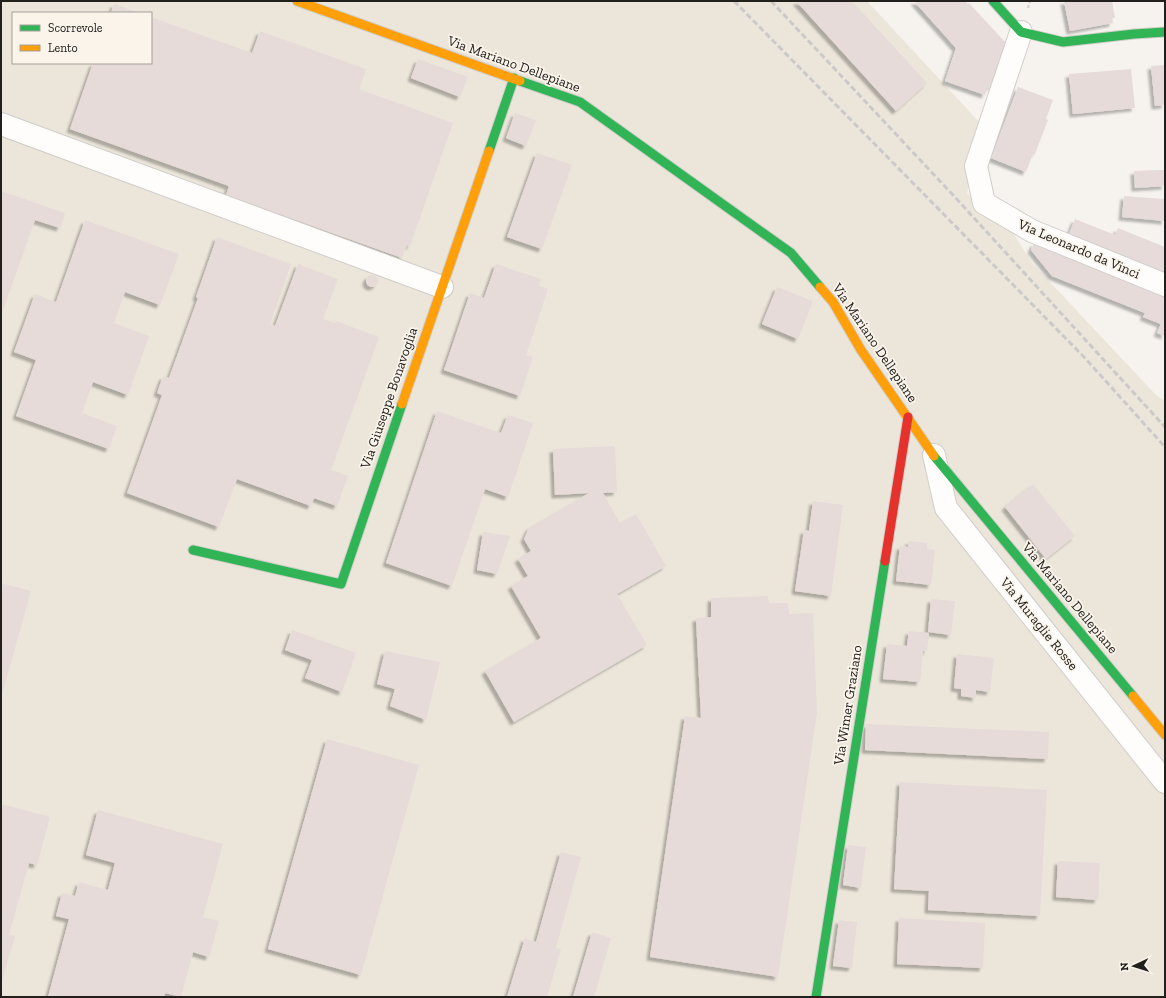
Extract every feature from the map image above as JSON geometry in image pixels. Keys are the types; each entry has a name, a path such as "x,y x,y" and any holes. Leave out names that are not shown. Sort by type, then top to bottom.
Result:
{"street":[{"name":"Via Mariano Dellepiane","path":"297,1 580,102 791,253 833,302 861,350 934,455 1165,735"},
{"path":"992,1 1021,32 1063,42 1165,32"},
{"name":"Via Leonardo da Vinci","path":"1021,32 976,166 984,203 1032,231 1165,285"},
{"name":"Via Giuseppe Bonavoglia","path":"193,550 341,584 514,78"},
{"path":"1,124 442,286"},
{"name":"Via Wimer Graziano","path":"816,997 908,417"},
{"name":"Via Muraglie Rosse","path":"934,455 946,508 1165,782"}],"shaded area":[{"path":"1,1 867,1 982,125 967,193 995,223 1011,230 1032,263 1156,395 1165,401 1165,997 1,997"}],"building":[{"path":"796,1 852,1 927,83 896,111"},
{"path":"914,1 965,1 968,4 969,3 1006,43 991,87 988,86 985,95 945,81 956,48"},
{"path":"1064,1 1112,1 1115,18 1112,18 1113,23 1070,31"},
{"path":"114,4 136,12 111,12"},
{"path":"152,17 252,53 260,31 366,69 359,89 453,123 410,246 407,245 402,258 226,195 229,186 70,129 93,64 152,64"},
{"path":"418,59 468,77 460,97 411,78"},
{"path":"1165,65 1165,105 1155,106 1151,66"},
{"path":"1131,69 1135,108 1073,114 1069,74"},
{"path":"1018,87 1053,100 1046,119 1048,120 1035,154 1033,154 1026,172 991,158"},
{"path":"515,113 536,120 526,146 506,138"},
{"path":"537,153 572,165 542,249 507,237"},
{"path":"1165,170 1165,186 1135,188 1134,171"},
{"path":"1,191 65,213 60,228 35,220 1,316"},
{"path":"1124,196 1165,199 1165,221 1122,217"},
{"path":"1075,219 1115,235 1118,228 1165,247 1165,277 1067,239"},
{"path":"85,220 179,254 160,305 125,292 114,323 149,336 128,395 93,382 82,413 117,426 109,449 16,416 36,360 14,352 35,294 56,302"},
{"path":"217,237 291,264 270,324 275,326 298,264 338,279 323,319 335,323 336,321 379,337 331,470 348,476 337,506 314,498 311,506 237,479 219,527 127,493 162,395 157,393 163,376 169,378 198,298 196,297"},
{"path":"1034,243 1165,296 1165,336 1157,333 1161,324 1143,317 1145,313 1052,276 1031,250"},
{"path":"496,264 541,279 539,286 548,289 526,355 533,357 520,396 444,370 470,293 484,298"},
{"path":"370,275 374,275 378,281 374,287 370,287 366,283 366,279"},
{"path":"777,287 813,301 798,339 762,324"},
{"path":"437,411 501,433 508,415 533,423 508,497 485,489 452,586 386,563"},
{"path":"615,446 617,492 603,493 620,523 636,514 666,566 617,594 647,645 514,722 485,671 541,638 511,586 528,576 518,559 531,551 524,539 529,528 589,493 555,495 553,449"},
{"path":"1033,484 1075,536 1046,559 1005,507"},
{"path":"813,501 843,505 831,596 795,591 804,530 809,531"},
{"path":"483,532 510,536 497,574 477,570"},
{"path":"909,541 927,543 927,549 935,550 931,585 896,581 900,546 908,547"},
{"path":"1,583 31,591 1,698"},
{"path":"768,596 769,603 788,603 789,614 813,613 817,713 778,977 650,957 685,716 701,718 696,618 711,617 711,598"},
{"path":"931,599 955,601 951,635 928,632"},
{"path":"292,630 356,653 342,692 305,678 312,660 285,650"},
{"path":"909,631 929,633 927,651 923,651 920,682 883,679 887,644 907,646"},
{"path":"385,651 440,662 426,720 390,706 395,689 377,684"},
{"path":"957,654 994,658 990,692 976,690 976,698 961,696 961,689 954,688"},
{"path":"866,724 1049,732 1048,759 865,750"},
{"path":"327,739 419,765 361,975 268,949"},
{"path":"900,782 1047,790 1040,916 928,910 929,891 894,889"},
{"path":"1,804 50,817 37,865 29,863 9,935 15,936 1,984"},
{"path":"98,810 223,844 203,917 219,921 209,957 193,952 181,997 165,993 164,997 48,997 69,919 56,916 62,893 75,896 79,882 108,890 115,863 86,855"},
{"path":"848,845 866,847 861,888 843,885"},
{"path":"561,852 581,857 556,948 561,949 547,997 507,997 525,938 536,942"},
{"path":"1058,861 1100,863 1098,900 1056,897"},
{"path":"899,918 985,923 983,968 897,964"},
{"path":"839,920 857,922 852,968 833,966"},
{"path":"592,932 611,938 594,997 573,997"}],"railway":[{"path":"734,1 1085,358 1165,447"},
{"path":"771,1 953,195 1165,427"}],"traffic: fast":[{"path":"993,1 1021,32 1063,42 1165,32"},
{"path":"489,151 514,78"},
{"path":"520,81 580,102 791,253 820,287"},
{"path":"193,550 341,584 402,404"},
{"path":"934,456 1133,696"},
{"path":"816,997 885,561"}],"traffic: slow":[{"path":"297,1 520,81"},
{"path":"402,404 489,151"},
{"path":"820,287 833,302 861,350 934,456"},
{"path":"1133,696 1165,735"}],"traffic: jam":[{"path":"885,561 908,417"}]}
